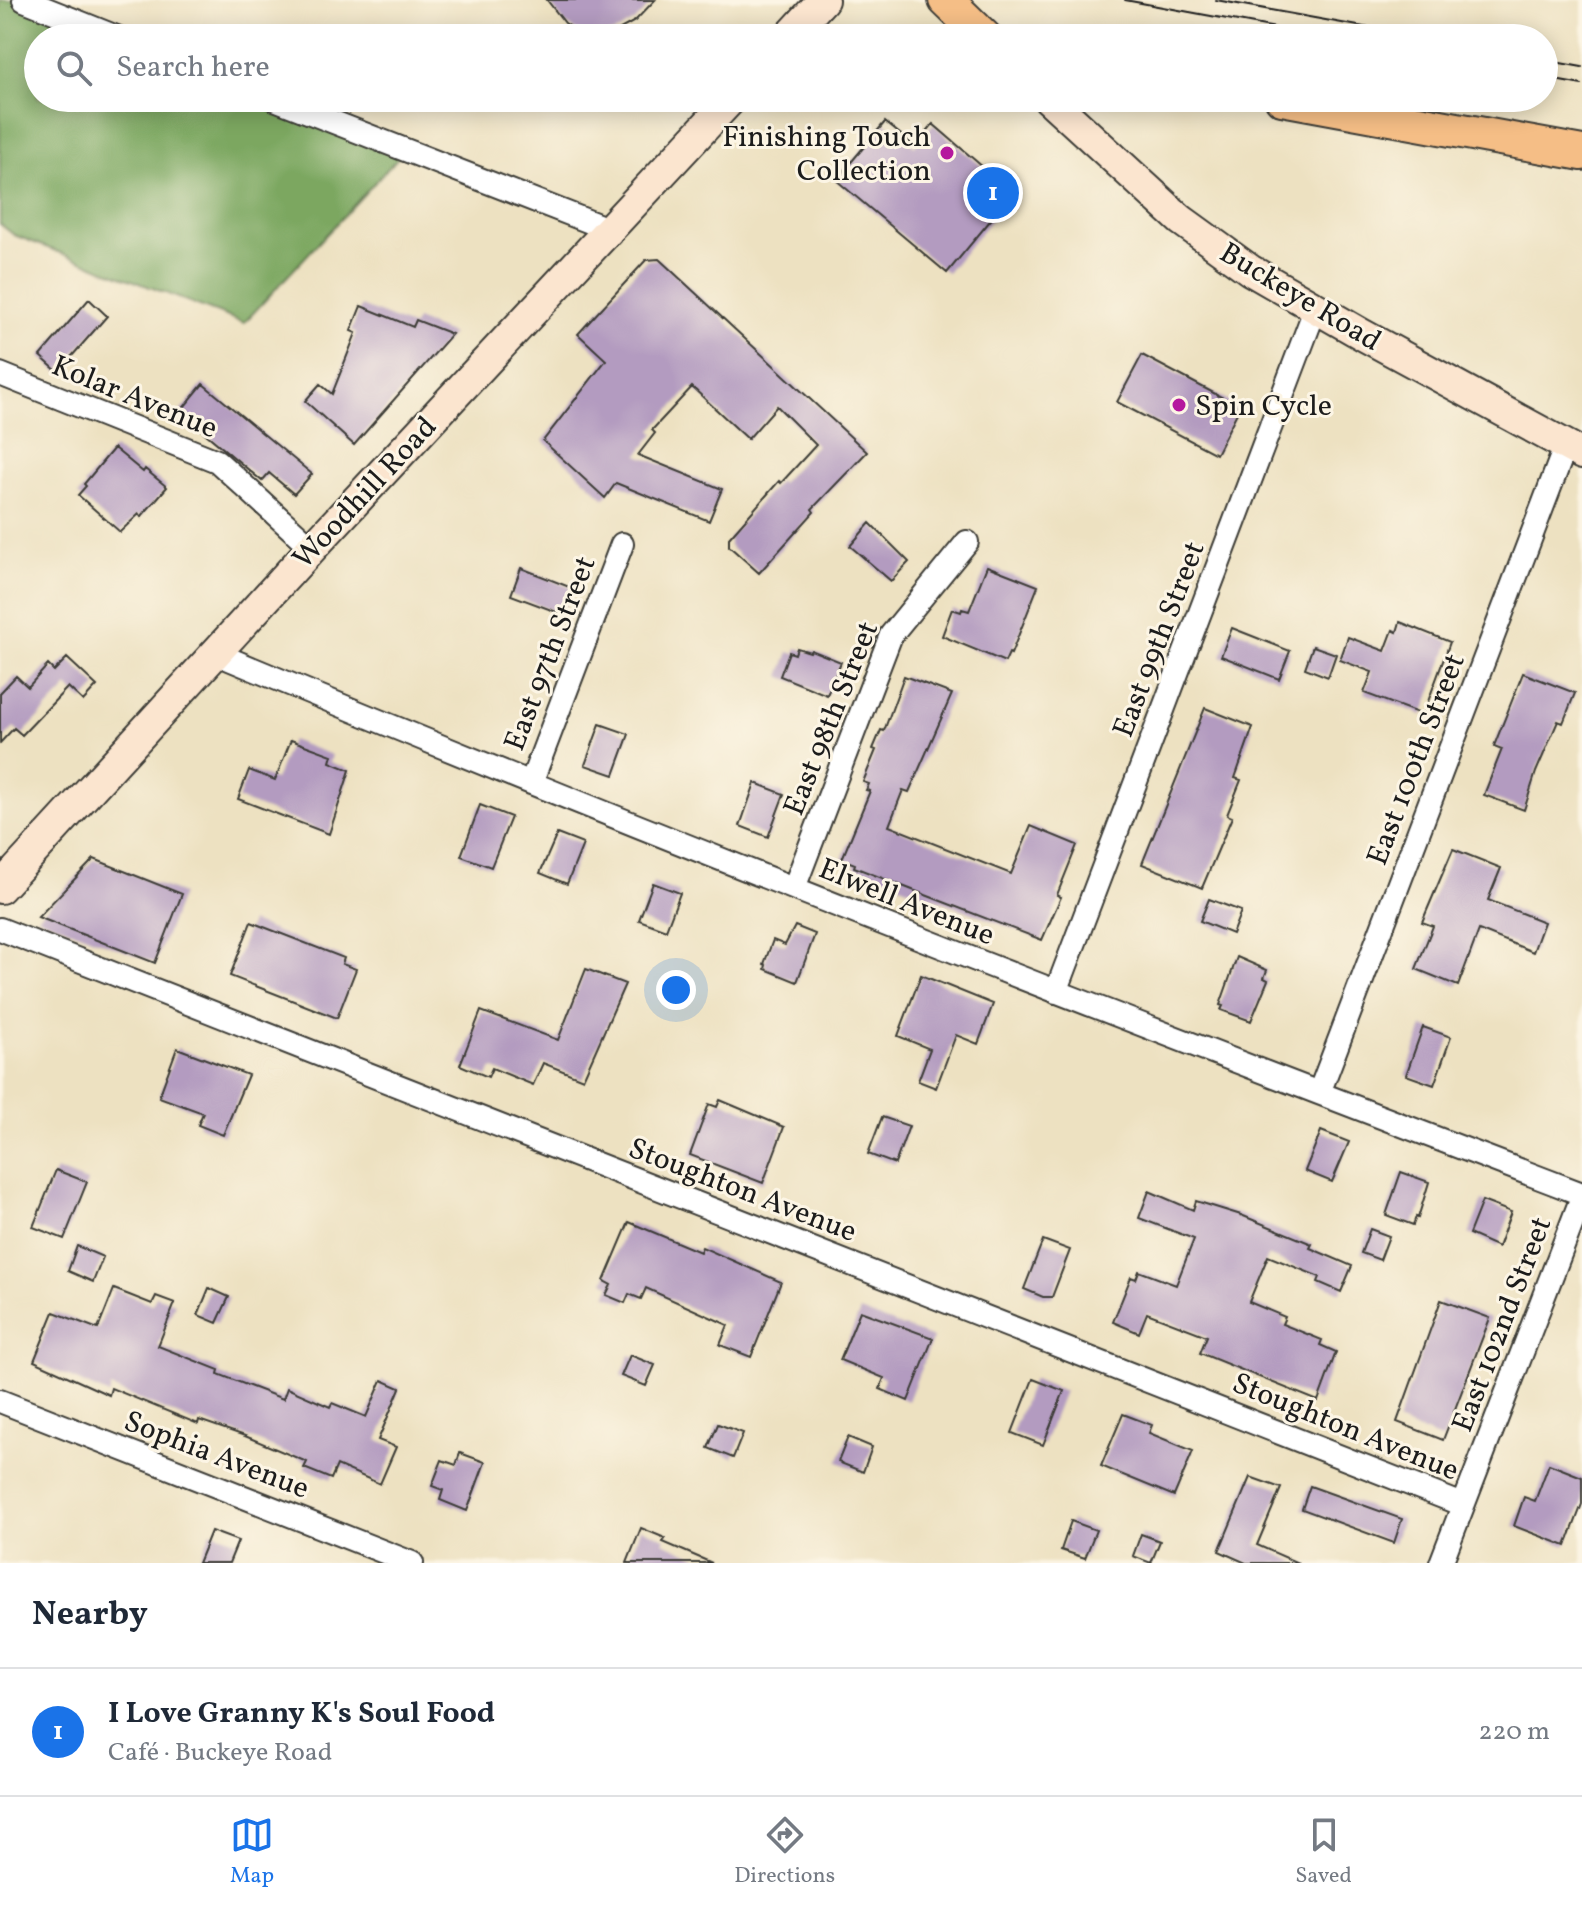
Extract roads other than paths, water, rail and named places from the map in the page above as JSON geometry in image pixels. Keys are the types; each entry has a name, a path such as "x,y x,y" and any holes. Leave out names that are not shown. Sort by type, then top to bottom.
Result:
{"main road":[{"path":"801,24 823,0"},
{"path":"946,0 971,24"},
{"name":"Woodhill Road","path":"0,888 719,112"},
{"name":"Buckeye Road","path":"1063,112 1181,220 1250,270 1574,449"},
{"path":"1358,112 1582,153"}],"street":[{"path":"24,0 84,24"},
{"path":"308,112 608,229"},
{"name":"East 99th Street","path":"1056,992 1316,307"},
{"name":"Kolar Avenue","path":"0,374 217,461 312,548"},
{"name":"East 100th Street","path":"1319,1093 1574,449"},
{"name":"East 98th Street","path":"794,888 891,635 967,542"},
{"name":"East 97th Street","path":"531,783 622,544"},
{"name":"Elwell Avenue","path":"215,653 794,888 1582,1196"},
{"name":"Stoughton Avenue","path":"0,929 1463,1505"},
{"name":"East 102nd Street","path":"1441,1563 1582,1196"},
{"name":"Sophia Avenue","path":"0,1401 412,1563"}],"tram line":[{"path":"1125,0 1254,24"},
{"path":"1216,0 1347,24"},
{"path":"1558,63 1582,67"},
{"path":"1558,81 1582,85"}],"place":[{"name":"Finishing Touch Collection","path":"947,153"},
{"name":"I Love Granny K's Soul Food","path":"993,193"},
{"name":"Spin Cycle","path":"1179,405"}]}
